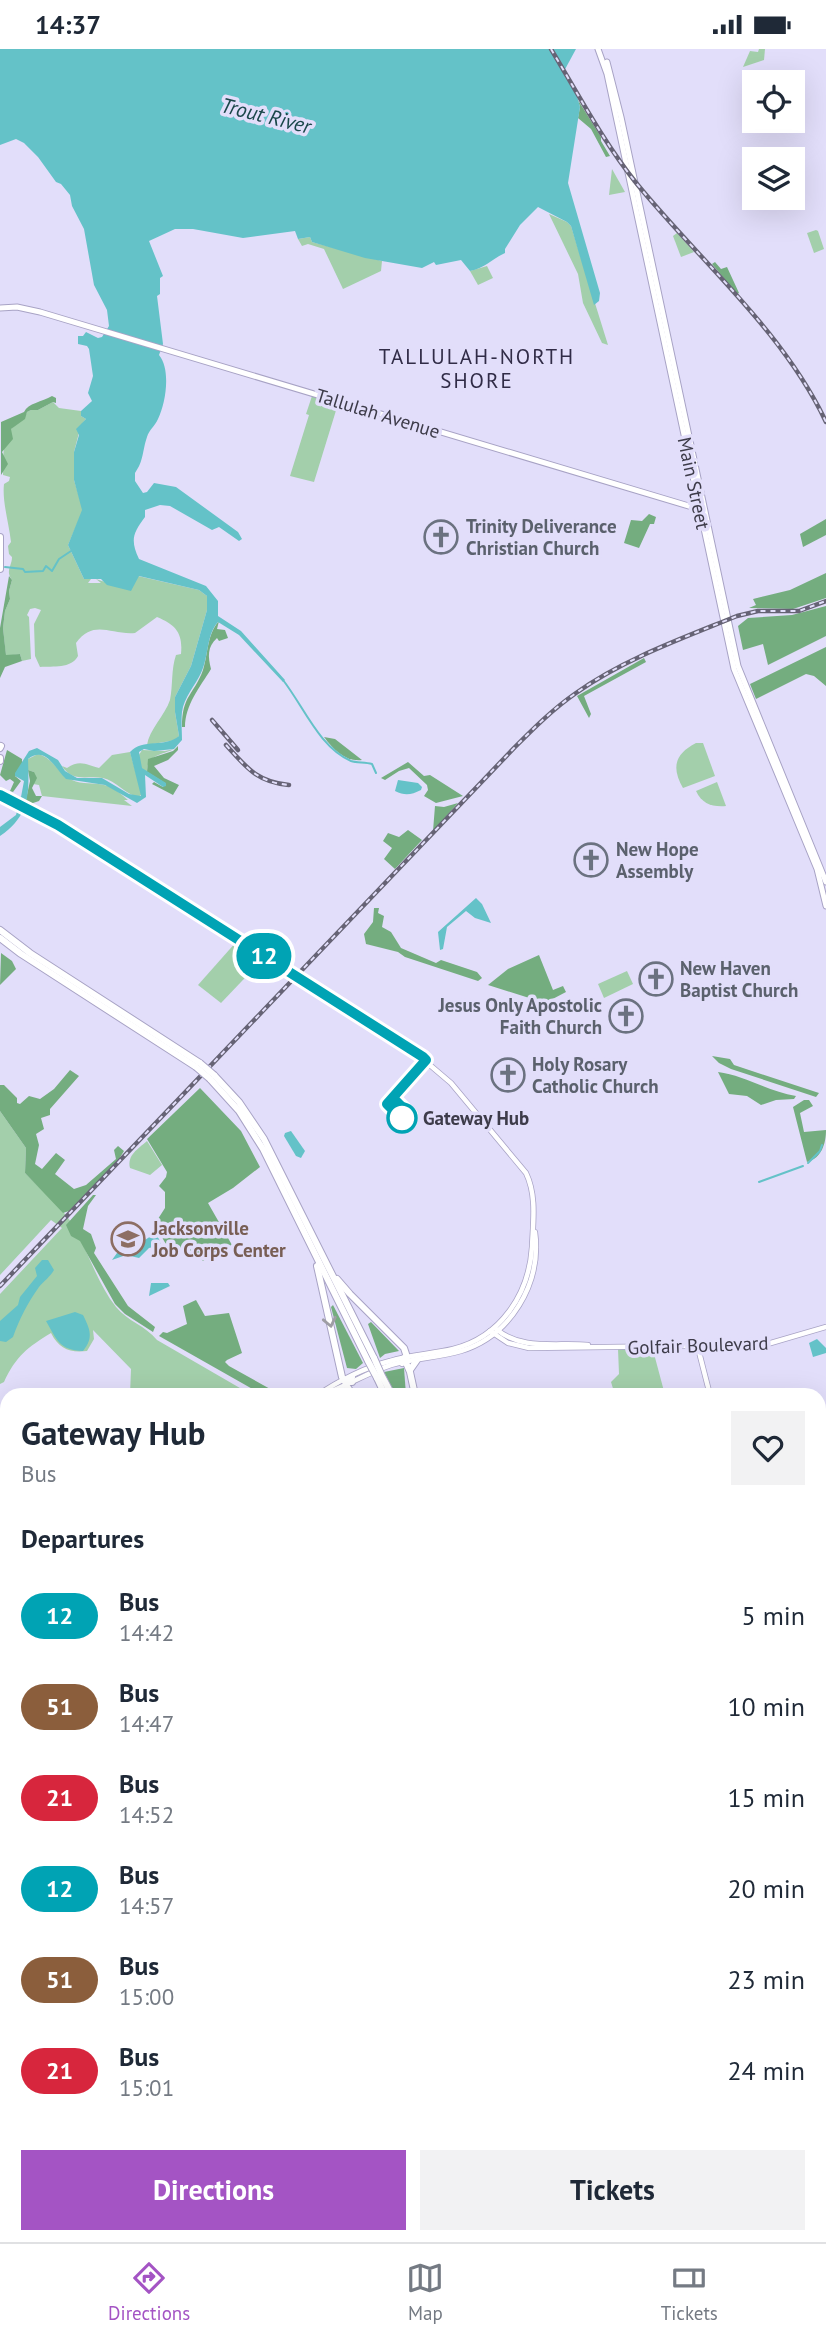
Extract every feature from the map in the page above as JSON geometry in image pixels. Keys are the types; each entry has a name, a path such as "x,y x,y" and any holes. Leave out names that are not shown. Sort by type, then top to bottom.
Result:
{"highway":[{"path":"0,537 0,569"},
{"path":"0,930 23,949 141,1027"},
{"path":"0,939 28,959 157,1037 198,1065 239,1102 260,1131 323,1255 371,1360"},
{"path":"212,1077 254,1133 304,1234 387,1388"},
{"path":"304,1234 321,1278 341,1373 349,1385 336,1387 341,1373"},
{"path":"323,1255 346,1290 417,1358 410,1372"},
{"path":"404,1348 413,1388"},
{"path":"380,1377 383,1388"}],"main road":[{"name":"Main Street","path":"601,52 682,425 741,674 826,882"},
{"name":"Main Street","path":"601,52 616,92 694,457 736,677 817,869 826,906"},
{"path":"642,239 655,273"},
{"name":"Tallulah Avenue","path":"0,308 22,307 51,315 703,510"},
{"path":"682,425 694,457"},
{"path":"0,797 58,825 423,1057 451,1083 518,1162 528,1178 533,1192 535,1263 521,1303 494,1331 458,1347 405,1360 349,1385 336,1387"},
{"path":"494,1331 520,1294 529,1269 534,1228"},
{"path":"531,1248 534,1251 535,1263"},
{"name":"Golfair Boulevard","path":"494,1331 512,1344 529,1348 698,1348 764,1345 826,1327"},
{"path":"698,1348 708,1388"}],"shaded area":[{"path":"759,49 765,49 764,60 743,67 750,51 758,52"},
{"path":"578,100 610,156 606,157 591,129 578,118"},
{"path":"612,169 625,192 609,195"},
{"path":"549,214 571,226 608,345 602,343 583,303 578,274"},
{"path":"816,230 824,249 814,253 807,233"},
{"path":"677,233 694,252 681,257 673,236"},
{"path":"310,237 312,242 382,261 381,271 343,289 324,249 308,244 302,246 298,239"},
{"path":"715,262 721,269 727,267 739,293 737,294 712,264"},
{"path":"487,266 493,278 478,285 470,271"},
{"path":"52,396 56,398 56,403 27,412 25,419 11,429 13,439 2,452 8,464 1,475 1,422"},
{"path":"312,396 338,404 314,482 290,476 309,415 306,414"},
{"path":"53,402 59,408 81,411 81,416 86,419 81,425 74,452 74,480 83,510 68,545 84,579 91,579 88,583 101,583 96,579 105,582 138,576 199,590 207,596 207,610 191,666 175,697 179,736 176,740 147,745 170,700 174,660 176,655 181,654 181,640 177,631 164,620 157,617 135,633 103,630 89,632 76,643 78,656 71,663 40,667 35,656 34,624 41,610 30,609 27,615 31,659 22,661 20,654 6,656 3,628 10,599 12,580 9,571 12,557 9,554 8,546 11,542 4,498 4,484 10,477 3,475 4,446 11,429 27,412"},
{"path":"649,514 656,517 654,524 650,524 639,548 624,543 631,520 642,521"},
{"path":"826,519 826,535 803,547 800,534"},
{"path":"826,573 826,598 793,609 749,608 756,605 753,599 790,590"},
{"path":"9,576 12,580 10,599 3,628 6,655 20,654 22,661 5,667 0,678 0,628"},
{"path":"826,606 826,636 768,665 763,644 743,650 738,626 748,618 792,615"},
{"path":"219,621 217,629 225,630 228,638 219,641 217,638 211,645 211,669 194,697 185,727 182,727 186,701 200,678 210,638"},
{"path":"826,647 826,686 814,676 806,674 756,699 750,684"},
{"path":"644,658 646,662 584,696 591,714 589,718 577,696"},
{"path":"324,737 335,739 362,760 345,757"},
{"path":"696,743 703,743 715,776 683,788 677,774 677,762 683,752"},
{"path":"178,746 178,750 168,760 154,766 164,778 179,785 173,795 152,784 154,782 163,787 165,783 147,772 148,759 173,751"},
{"path":"174,749 152,758 147,772 141,768 139,755 142,750"},
{"path":"7,750 22,759 15,776 21,781 13,792 10,791 14,782 10,779 6,781 0,775"},
{"path":"130,752 141,791 138,797 103,778 71,775 62,766 67,768 80,763 99,768 112,755"},
{"path":"38,754 48,759 72,780 111,787 132,806 42,796 39,785 33,784 34,772 28,770 28,759"},
{"path":"408,762 424,776 430,775 463,796 436,803 424,796 428,790 427,785 409,768 385,780 381,778"},
{"path":"28,770 34,772 37,778 32,788 36,796 42,796 30,806 25,804 30,781"},
{"path":"717,782 726,806 708,804 696,791"},
{"path":"458,803 433,831 435,806 444,807"},
{"path":"408,830 422,840 395,869 384,859 392,848 383,841 388,833 399,837"},
{"path":"374,908 379,908 378,913 384,916 382,927 391,932 401,948 436,963 441,960 477,972 482,978 478,981 405,957 398,952 366,944 364,934 373,922"},
{"path":"237,941 264,958 221,1003 198,985"},
{"path":"1,953 12,961 16,969 0,985"},
{"path":"539,955 553,990 563,986 566,992 545,1003 488,985 508,969"},
{"path":"627,971 633,984 604,998 598,984"},
{"path":"712,1056 730,1059 734,1065 819,1093 816,1097 731,1069"},
{"path":"70,1070 79,1076 50,1109 50,1115 41,1118 44,1129 36,1134 39,1145 35,1164 42,1169 56,1153 65,1160 55,1174 74,1189 86,1185 116,1159 114,1150 118,1146 124,1151 69,1211 63,1213 25,1173 26,1148 0,1111 0,1085 4,1085 20,1104 29,1096 40,1099 54,1089"},
{"path":"718,1072 796,1096 794,1099 776,1100 761,1105 747,1096 729,1094"},
{"path":"200,1088 241,1131 260,1167 208,1203 232,1245 219,1249 203,1261 199,1256 175,1251 163,1239 156,1222 165,1208 165,1192 159,1186 167,1172 147,1139"},
{"path":"809,1100 813,1106 800,1113 804,1132 826,1130 822,1149 816,1157 807,1162 793,1107"},
{"path":"0,1111 26,1148 25,1173 73,1225 103,1288 116,1307 157,1340 240,1388 130,1388 131,1369 93,1330 94,1339 87,1351 70,1350 61,1346 51,1333 23,1353 0,1384 0,1294 62,1228 51,1220 0,1275"},
{"path":"147,1141 162,1165 150,1175 130,1168 130,1159"},
{"path":"93,1195 96,1195 88,1206 83,1229 91,1234 96,1248 94,1253 128,1306 155,1327 153,1332 125,1314 115,1304 80,1241 71,1236 66,1225"},
{"path":"196,1300 205,1316 229,1313 242,1353 225,1362 268,1388 251,1388 159,1336 163,1332 167,1333 187,1324 183,1306"},
{"path":"333,1305 363,1363 356,1369 347,1368 331,1307"},
{"path":"371,1322 399,1351 380,1358 368,1324"},
{"path":"618,1349 653,1350 663,1388 613,1388 611,1382 619,1374"},
{"path":"404,1368 405,1388 392,1388 384,1372"}],"water":[{"name":"Trout River","path":"0,49 576,49 563,73 577,96 580,107 568,183 600,293 599,301 594,305 571,226 538,207 520,225 505,253 470,271 461,260 436,265 434,262 422,268 365,258 312,242 310,237 298,239 295,231 243,238 193,229 175,229 149,241 163,276 160,278 160,294 157,296 163,344 159,355 165,369 166,386 161,412 148,435 135,473 135,481 143,493 154,483 176,487 238,532 242,539 239,541 219,527 212,530 170,506 160,505 145,510 145,517 134,537 134,547 139,559 206,586 218,601 218,616 241,631 285,680 283,682 239,635 218,622 211,633 201,673 183,707 182,740 174,749 144,749 139,752 142,768 166,783 166,786 163,787 145,775 146,797 137,803 105,785 66,779 50,760 34,755 28,759 28,792 23,811 18,820 0,836 0,827 16,815 20,800 0,789 21,797 24,781 15,776 15,773 29,751 37,748 58,760 65,771 77,778 102,778 129,794 141,796 130,752 141,745 167,742 179,736 175,697 191,666 207,610 207,596 199,590 139,576 131,591 107,585 101,579 84,579 68,545 82,510 74,480 74,452 79,435 76,429 86,419 81,416 81,411 92,401 88,393 93,376 89,349 78,344 78,336 83,336 86,332 98,338 102,337 109,326 107,310 94,285 84,229 72,206 70,195 24,143 16,139 0,145"},
{"path":"398,780 418,783 422,787 421,790 408,794 399,793 395,791"},
{"path":"476,898 491,923 475,918 466,911 447,927 443,949 440,950 438,932"},
{"path":"291,1131 305,1151 301,1158 296,1156 284,1136"},
{"path":"152,1230 161,1245 149,1248 139,1258 126,1255 112,1260 117,1253 118,1244 138,1236 145,1240 151,1236"},
{"path":"42,1260 48,1260 54,1270 31,1299 13,1337 6,1342 0,1341 0,1321 18,1305 20,1297 37,1276 35,1268"},
{"path":"151,1283 168,1283 170,1286 149,1296"},
{"path":"75,1312 83,1315 89,1329 89,1342 83,1351 64,1346 56,1339 46,1321"},
{"path":"817,1339 826,1348 826,1353 813,1357 809,1343"}],"waterway":[{"path":"5,567 23,569 25,572 43,571 46,566 52,571 59,559 71,551"},
{"path":"283,680 330,746 351,761 372,764 376,773"},
{"path":"808,1163 820,1151 822,1145"},
{"path":"759,1182 803,1166"}],"railway":[{"path":"551,49 613,152 661,213 764,327 808,389 826,422"},
{"path":"0,1286 515,747 559,706 594,681 634,659 737,616 758,611 799,611 826,601"},
{"path":"212,720 238,750"},
{"path":"226,745 253,772 269,781 289,785"}],"bus line":[{"name":"12","path":"0,795 58,825 423,1057 426,1060 387,1104 405,1122 409,1122 410,1115 395,1100"}],"place":[{"name":"Trinity Deliverance Christian Church","path":"441,537"},
{"name":"New Hope Assembly","path":"591,860"},
{"name":"New Haven Baptist Church","path":"656,979"},
{"name":"Jesus Only Apostolic Faith Church","path":"626,1016"},
{"name":"Holy Rosary Catholic Church","path":"508,1075"},
{"name":"Gateway Hub","path":"402,1118"},
{"name":"Jacksonville Job Corps Center","path":"128,1239"}],"district":[{"name":"TALLULAH-NORTH SHORE","path":"477,369"}]}
